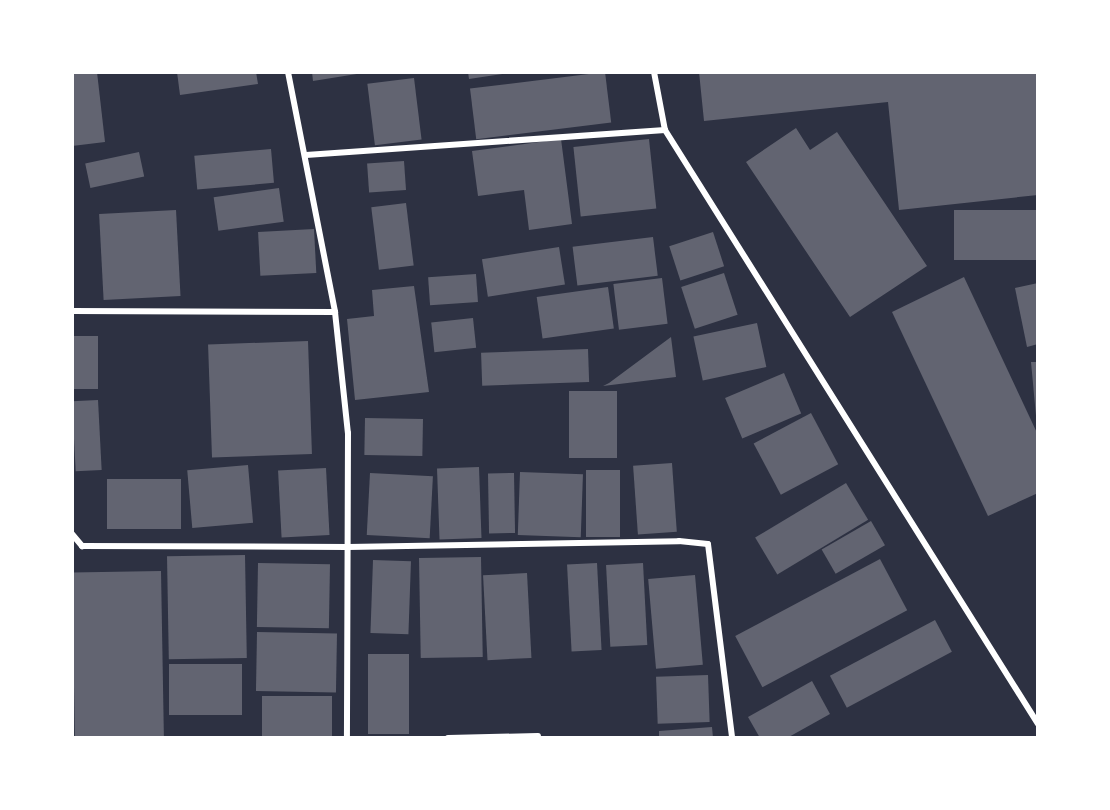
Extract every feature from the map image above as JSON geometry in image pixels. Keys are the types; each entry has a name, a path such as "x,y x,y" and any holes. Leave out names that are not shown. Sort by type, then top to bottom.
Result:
{"street":[{"path":"288,72 335,312 348,433 347,738"},
{"path":"654,72 665,130 1038,724"},
{"path":"306,155 665,130"},
{"path":"72,311 335,312"},
{"path":"72,534 82,546 348,547 678,541 708,544 732,738"},
{"path":"448,738 538,735"}],"building":[{"path":"72,72 97,72 105,142 72,146"},
{"path":"177,72 256,72 258,84 180,95"},
{"path":"312,72 363,72 363,73 313,81"},
{"path":"468,72 509,72 509,73 469,79"},
{"path":"605,72 611,123 476,139 470,89"},
{"path":"699,72 1038,72 1038,195 899,210 888,102 704,121"},
{"path":"414,78 422,140 375,145 367,84"},
{"path":"796,128 810,150 837,132 927,266 850,317 746,162"},
{"path":"561,139 572,224 529,230 524,190 478,196 472,151"},
{"path":"649,139 656,209 581,217 573,147"},
{"path":"271,149 274,183 197,190 194,156"},
{"path":"139,152 144,176 90,188 85,163"},
{"path":"404,161 406,190 369,193 367,164"},
{"path":"279,188 284,222 218,231 214,197"},
{"path":"406,203 414,266 379,270 371,207"},
{"path":"176,210 181,296 104,300 99,214"},
{"path":"954,210 1038,210 1038,260 954,260"},
{"path":"314,229 316,273 260,276 258,232"},
{"path":"713,232 724,266 680,280 669,246"},
{"path":"653,237 658,276 577,286 573,247"},
{"path":"559,247 565,285 488,297 482,259"},
{"path":"724,273 738,315 695,329 681,287"},
{"path":"476,274 478,302 430,305 428,277"},
{"path":"964,277 1038,435 1038,493 988,516 892,312"},
{"path":"662,278 668,324 619,330 613,284"},
{"path":"1038,283 1038,344 1027,347 1015,288"},
{"path":"414,286 429,392 355,400 347,319 374,316 372,290"},
{"path":"608,287 614,329 543,339 537,297"},
{"path":"473,318 476,348 434,352 431,322"},
{"path":"757,323 766,367 703,381 693,337"},
{"path":"72,336 98,336 98,389 72,389"},
{"path":"671,337 676,377 603,386 609,383"},
{"path":"308,341 312,454 212,457 208,344"},
{"path":"588,349 589,382 482,386 481,353"},
{"path":"1031,362 1038,362 1038,416 1036,416"},
{"path":"784,373 801,414 742,439 725,398"},
{"path":"569,391 617,391 617,458 569,458"},
{"path":"98,400 102,470 76,471 72,401"},
{"path":"811,413 838,464 781,495 754,444"},
{"path":"365,418 423,419 422,456 364,455"},
{"path":"672,463 677,532 638,535 633,466"},
{"path":"248,465 253,523 192,528 187,470"},
{"path":"479,467 481,538 440,539 437,468"},
{"path":"326,468 330,535 282,537 278,471"},
{"path":"586,470 620,470 620,537 586,537"},
{"path":"520,472 583,474 581,537 518,535"},
{"path":"370,473 433,476 430,538 367,535"},
{"path":"488,473 514,473 515,533 489,533"},
{"path":"107,479 181,479 181,529 107,529"},
{"path":"846,483 868,520 777,574 755,538"},
{"path":"871,521 885,545 836,574 822,550"},
{"path":"245,555 247,658 169,659 167,556"},
{"path":"481,557 483,657 421,658 419,558"},
{"path":"880,559 907,610 762,687 735,636"},
{"path":"373,560 411,561 408,634 370,633"},
{"path":"258,563 330,564 329,628 257,627"},
{"path":"597,563 602,650 572,651 567,565"},
{"path":"643,563 647,645 610,647 606,565"},
{"path":"161,571 164,738 75,738 72,573"},
{"path":"527,573 531,658 488,660 483,575"},
{"path":"695,575 703,665 656,669 648,579"},
{"path":"935,620 952,652 847,708 830,676"},
{"path":"257,632 337,633 336,692 256,691"},
{"path":"368,654 409,654 409,734 368,734"},
{"path":"169,664 242,664 242,715 169,715"},
{"path":"708,675 710,722 658,724 656,677"},
{"path":"812,681 830,714 787,738 760,738 748,717"},
{"path":"262,696 332,696 332,738 262,738"},
{"path":"712,727 713,738 659,738 659,731"}]}
